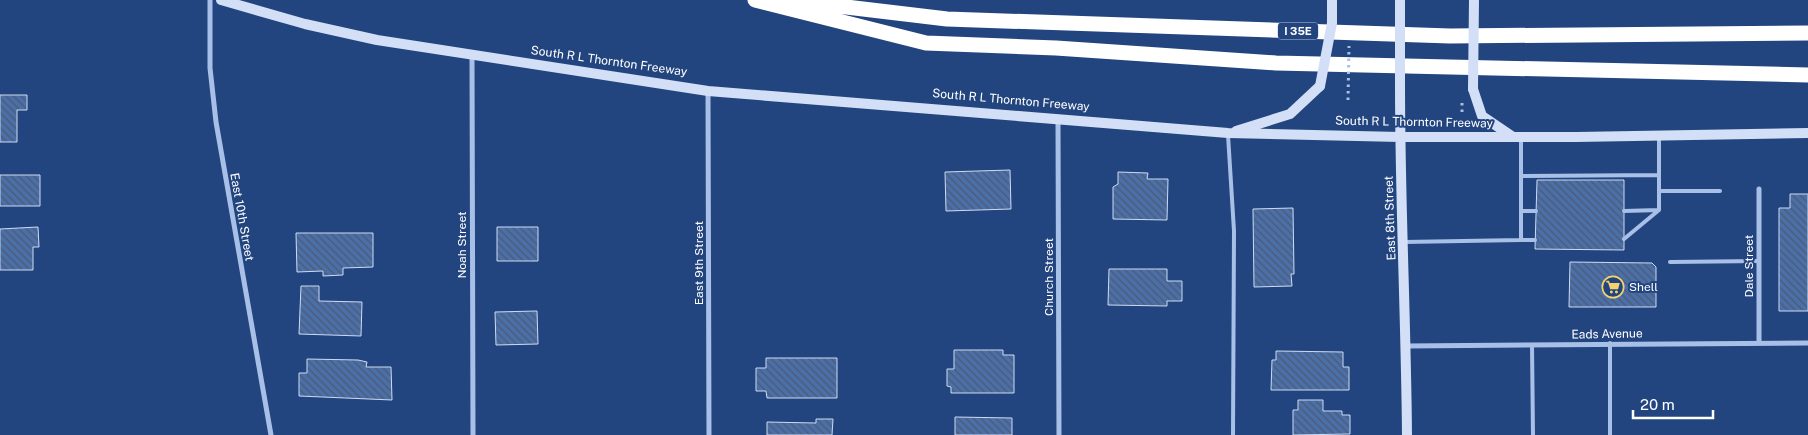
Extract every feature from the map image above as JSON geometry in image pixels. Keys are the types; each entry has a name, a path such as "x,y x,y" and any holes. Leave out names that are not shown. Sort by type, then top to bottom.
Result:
{"highway":[{"path":"755,0 926,43 1056,48 1276,63 1808,75"},
{"name":"I 35E","path":"788,0 947,19 1450,36 1808,33"}],"main road":[{"name":"South R L Thornton Freeway","path":"221,0 305,24 377,40 708,90 1228,133 1400,137 1659,137 1747,133 1808,133"},
{"path":"1228,133 1290,114 1320,86 1332,23 1332,0"},
{"name":"East 8th Street","path":"1400,0 1400,137 1407,435"},
{"path":"1474,0 1473,89 1482,116 1517,137"}],"street":[{"name":"East 10th Street","path":"210,0 210,68 216,122 271,435"},
{"name":"Noah Street","path":"472,55 473,435"},
{"name":"East 9th Street","path":"708,90 709,435"},
{"name":"Church Street","path":"1058,118 1060,435"},
{"name":"Dale Street","path":"1760,189 1760,343"},
{"name":"Eads Avenue","path":"1406,346 1808,343"}],"lane":[{"path":"1228,133 1234,231 1233,435"},
{"path":"1517,137 1521,176 1521,240"},
{"path":"1659,137 1659,210"},
{"path":"1521,176 1659,175"},
{"path":"1659,191 1720,191"},
{"path":"1624,211 1659,210"},
{"path":"1624,239 1659,210"},
{"path":"1521,211 1536,211"},
{"path":"1403,242 1535,240"},
{"path":"1670,262 1760,261"},
{"path":"1610,343 1610,435"},
{"path":"1532,344 1533,435"}],"path":[{"path":"1348,100 1349,36"}],"building":[{"path":"0,95 27,95 27,110 17,110 17,142 0,142"},
{"path":"1010,170 1011,209 946,211 945,172"},
{"path":"1118,172 1148,173 1147,179 1168,179 1167,220 1113,219 1113,187 1118,184"},
{"path":"0,175 40,175 40,206 0,206"},
{"name":"Shell","path":"1537,180 1624,180 1624,250 1535,249"},
{"path":"1790,194 1808,194 1808,311 1779,311 1779,208 1790,208"},
{"path":"1293,208 1294,274 1291,274 1292,286 1254,287 1253,209"},
{"path":"38,227 39,247 33,247 33,270 0,270 0,229"},
{"path":"497,227 538,227 538,261 497,261"},
{"path":"296,233 373,233 373,267 343,268 343,275 323,276 323,271 297,272"},
{"name":"Shell","path":"1570,262 1652,263 1656,267 1656,307 1569,307"},
{"path":"1109,269 1167,269 1167,281 1182,281 1182,301 1167,301 1167,306 1108,305"},
{"path":"301,286 319,286 319,301 362,302 361,336 299,334"},
{"path":"537,311 538,344 496,345 495,312"},
{"path":"954,350 1003,350 1003,355 1014,355 1014,393 951,393 951,387 947,386 947,369 954,369"},
{"path":"1276,351 1343,352 1343,367 1349,367 1349,390 1271,390 1272,360 1276,360"},
{"path":"766,358 837,358 837,398 767,398 766,391 756,391 756,368 766,368"},
{"path":"307,359 358,360 367,362 366,367 391,367 392,400 299,396 299,373 307,373"},
{"path":"1298,400 1323,400 1323,411 1342,411 1342,415 1350,415 1350,434 1293,435 1293,410 1298,410"},
{"path":"955,417 1012,418 1012,435 955,435"},
{"path":"816,419 833,419 832,435 767,435 767,422 816,423"}],"place":[{"name":"Shell","path":"1613,287"}]}
